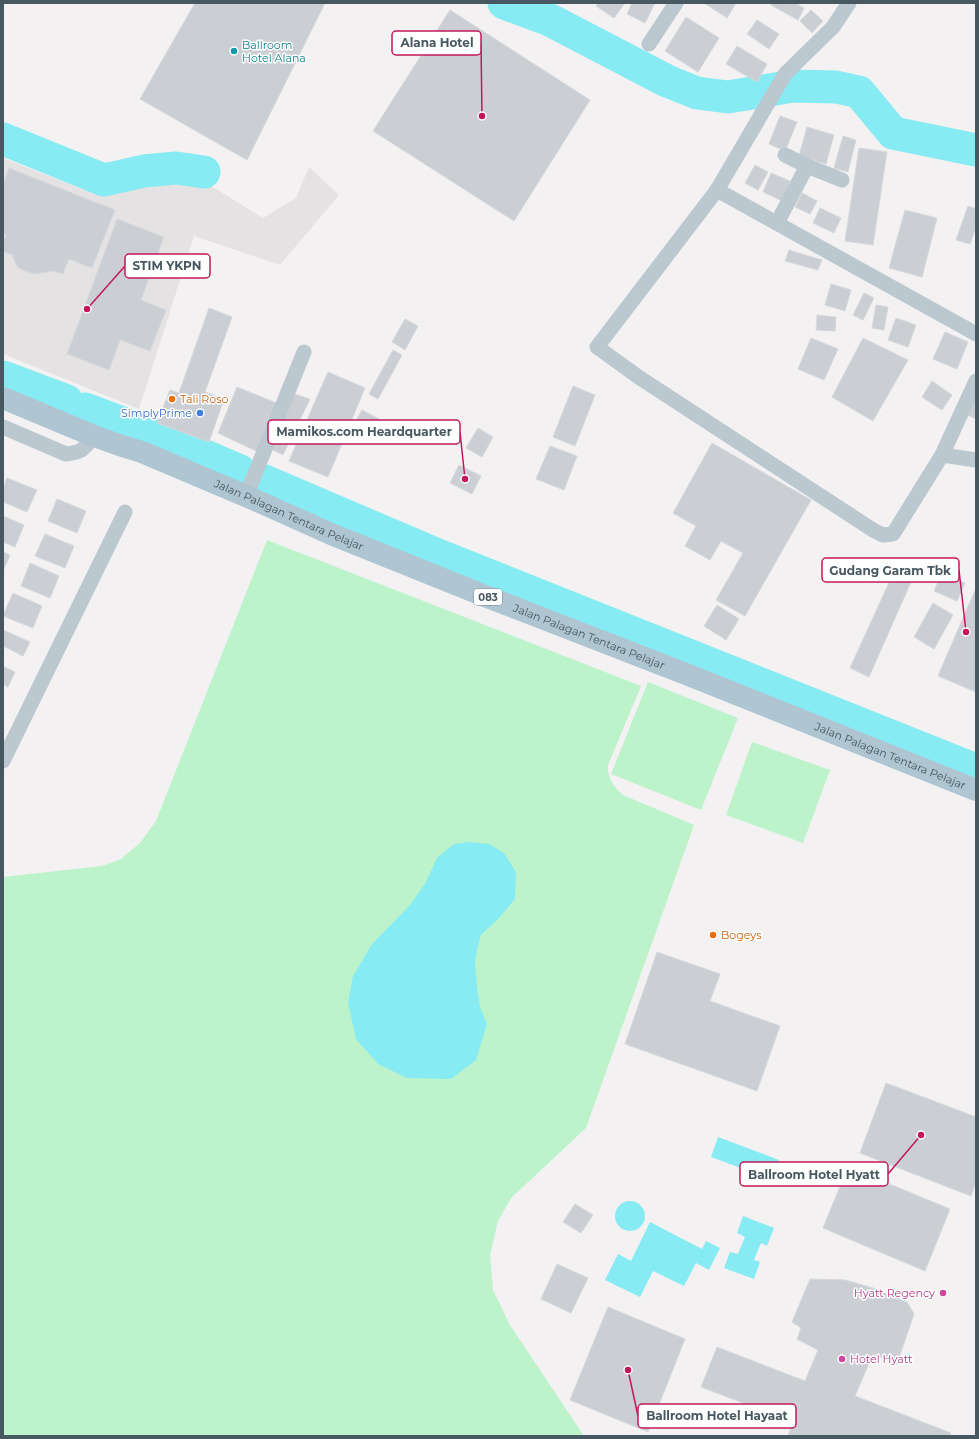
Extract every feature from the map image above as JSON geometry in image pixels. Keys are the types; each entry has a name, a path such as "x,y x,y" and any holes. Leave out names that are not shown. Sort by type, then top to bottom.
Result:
{"main road":[{"name":"Jalan Palagan Tentara Pelajar","path":"3,398 94,436 142,452 246,496 330,534 976,790"}],"street":[{"path":"650,44 674,3"},
{"path":"849,3 833,27 785,74 717,190 597,347 653,386 873,530 883,535 893,534 942,455 976,381"},
{"path":"785,155 807,166 842,180"},
{"path":"777,223 807,166"},
{"path":"717,190 976,334"},
{"path":"246,496 304,352"},
{"path":"3,426 66,454 76,453 83,450 94,436"},
{"path":"942,455 976,460"},
{"path":"3,761 125,512"}],"shaded area":[{"path":"3,158 95,194 146,185 208,184 263,218 296,198 309,167 339,195 280,265 194,236 139,409 3,354"}],"green space":[{"path":"267,540 641,686 608,765 610,778 623,795 694,825 586,1128 511,1198 498,1221 490,1255 493,1290 510,1325 584,1436 3,1436 3,877 102,866 121,859 140,843 156,821"},
{"path":"648,682 738,718 701,810 611,774"},
{"path":"752,742 830,770 803,843 726,815"}],"water":[{"path":"470,842 489,844 504,853 516,872 515,899 499,918 481,935 477,950 475,963 477,986 480,1007 487,1024 476,1060 451,1079 407,1078 378,1064 356,1039 348,1003 353,976 372,944 410,905 426,882 437,858 454,844"},
{"path":"718,1137 779,1160 771,1179 711,1157"},
{"path":"630,1201 641,1205 645,1216 641,1227 630,1231 619,1227 615,1216 619,1205"},
{"path":"743,1216 774,1228 767,1246 761,1243 754,1260 760,1262 754,1279 724,1268 730,1252 738,1254 745,1237 737,1233"},
{"path":"650,1222 702,1249 706,1241 720,1248 709,1270 696,1263 684,1286 653,1271 640,1297 605,1280 618,1254 631,1261"}],"building":[{"name":"Ballroom Hotel Alana","path":"195,3 325,3 247,160 140,99"},
{"path":"598,3 625,3 614,18 596,6"},
{"path":"632,3 655,3 645,23 627,14"},
{"path":"704,3 732,3 735,5 727,18"},
{"path":"772,3 795,3 804,8 798,20 771,5"},
{"path":"450,10 590,100 514,221 373,131"},
{"path":"811,10 823,21 812,33 800,21"},
{"path":"686,17 719,38 698,72 665,51"},
{"path":"757,20 779,34 769,49 747,34"},
{"path":"737,46 767,64 757,82 726,64"},
{"path":"780,116 797,122 785,151 769,144"},
{"path":"807,127 834,135 826,164 799,156"},
{"path":"843,136 856,140 848,172 834,168"},
{"path":"859,148 887,152 873,245 845,241"},
{"path":"755,165 768,172 758,190 745,183"},
{"path":"9,168 115,210 92,268 69,259 63,274 53,271 34,274 22,270 17,266 12,255 3,251 3,244 6,235 3,233 3,184"},
{"path":"771,173 790,181 782,201 763,192"},
{"path":"802,193 817,201 810,214 795,207"},
{"path":"968,206 976,209 976,227 970,244 956,240"},
{"path":"820,208 841,218 834,233 813,223"},
{"path":"905,210 937,218 922,277 889,268"},
{"path":"117,219 164,237 141,300 166,310 150,351 120,340 109,370 67,354"},
{"path":"789,250 822,260 818,270 785,261"},
{"path":"831,284 851,290 845,311 825,305"},
{"path":"864,293 874,298 863,320 853,315"},
{"path":"876,305 888,307 884,330 872,328"},
{"path":"209,308 232,317 205,392 224,399 209,442 157,423 170,390 179,393"},
{"path":"817,315 836,317 835,331 816,330"},
{"path":"896,318 916,325 908,347 888,340"},
{"path":"405,319 418,326 405,350 392,342"},
{"path":"945,332 968,342 957,369 933,359"},
{"path":"811,338 838,349 824,380 798,369"},
{"path":"863,338 908,360 873,421 832,397"},
{"path":"393,350 402,355 378,399 369,394"},
{"path":"328,372 365,388 328,477 289,461"},
{"path":"932,381 952,395 942,410 922,397"},
{"path":"573,386 595,395 575,446 553,437"},
{"path":"237,387 279,404 258,452 218,433"},
{"path":"976,387 976,419 963,413"},
{"path":"291,393 310,399 283,455 267,447"},
{"path":"362,410 379,419 366,443 349,433"},
{"path":"478,428 493,437 482,457 466,448"},
{"path":"712,443 811,500 745,616 716,600 743,553 721,541 710,560 685,546 696,526 673,513"},
{"path":"550,446 577,456 564,490 536,479"},
{"path":"459,465 481,476 472,494 450,483"},
{"path":"7,478 37,490 27,512 3,502 3,489"},
{"path":"57,499 86,511 77,533 48,521"},
{"path":"3,516 24,525 15,547 3,542"},
{"path":"45,534 74,546 65,568 35,556"},
{"path":"3,552 10,555 3,571"},
{"path":"30,563 59,576 50,598 21,586"},
{"path":"897,565 915,573 869,677 850,668"},
{"path":"942,573 965,583 957,601 934,591"},
{"path":"976,588 976,692 938,676"},
{"path":"13,593 42,606 33,628 3,616"},
{"path":"933,603 953,615 934,649 914,637"},
{"path":"717,605 739,619 726,640 704,626"},
{"path":"3,630 30,642 23,656 3,646"},
{"path":"3,666 15,672 8,687 3,684"},
{"path":"657,952 720,974 710,1001 780,1026 757,1091 625,1044"},
{"path":"886,1083 976,1117 976,1182 971,1196 860,1153"},
{"path":"848,1167 950,1209 925,1271 823,1228"},
{"path":"575,1204 593,1215 581,1233 563,1222"},
{"path":"557,1264 588,1278 571,1313 541,1299"},
{"name":"Hotel Hyatt","path":"810,1279 845,1280 873,1288 907,1302 914,1314 897,1364 873,1354 855,1396 951,1433 950,1436 788,1436 793,1422 701,1387 717,1347 805,1381 818,1350 797,1339 801,1328 792,1322"},
{"path":"608,1307 685,1339 648,1432 570,1400"}],"waterway":[{"path":"504,3 550,20 667,81 697,93 728,97 793,86 836,87 859,92 893,133 976,150"},
{"path":"3,139 104,180 144,171 176,168 204,172"},
{"path":"3,377 67,401"},
{"path":"85,409 141,430"},
{"path":"158,436 240,471"},
{"path":"262,480 433,553 976,770"}],"place":[{"name":"Ballroom Hotel Alana","path":"234,51"},
{"name":"Alana Hotel","path":"482,116"},
{"name":"STIM YKPN","path":"87,309"},
{"name":"Tali Roso","path":"172,399"},
{"name":"SimplyPrime","path":"200,413"},
{"name":"Mamikos.com Heardquarter","path":"465,479"},
{"name":"Gudang Garam Tbk","path":"966,632"},
{"name":"Bogeys","path":"713,935"},
{"name":"Ballroom Hotel Hyatt","path":"921,1135"},
{"name":"Hyatt Regency","path":"943,1293"},
{"name":"Hotel Hyatt","path":"842,1359"},
{"name":"Ballroom Hotel Hayaat","path":"628,1370"}]}
